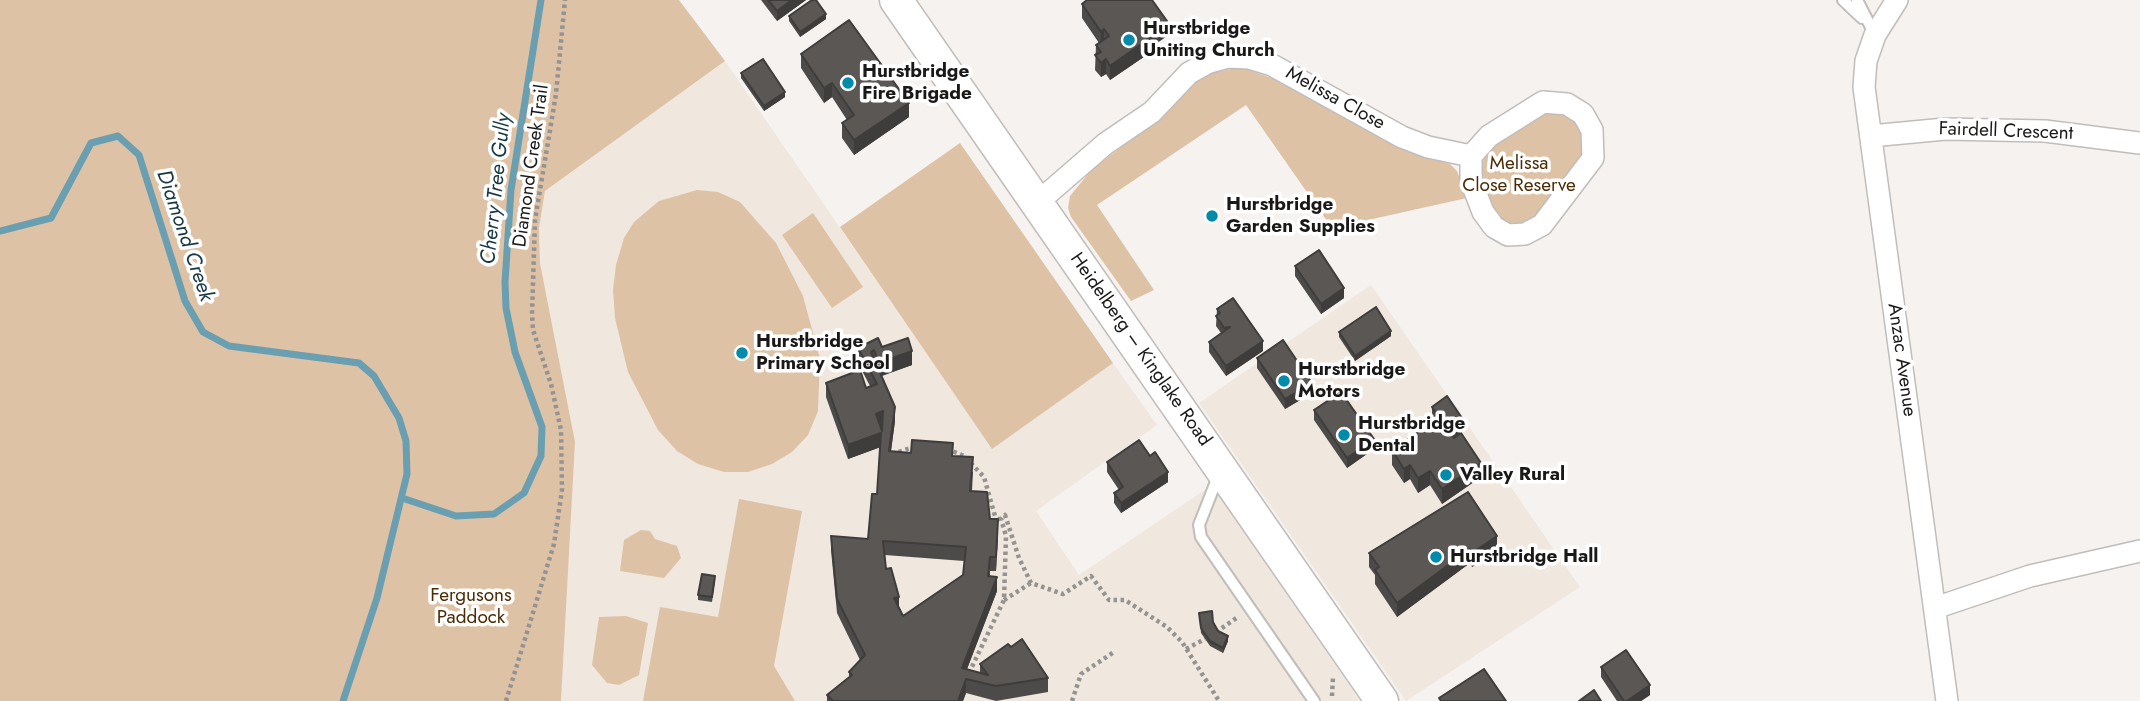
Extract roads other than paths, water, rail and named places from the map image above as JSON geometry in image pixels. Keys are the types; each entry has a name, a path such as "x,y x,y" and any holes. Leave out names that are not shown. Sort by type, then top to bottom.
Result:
{"main road":[{"name":"Heidelberg – Kinglake Road","path":"896,0 1382,701"}],"street":[{"name":"Anzac Avenue","path":"1898,0 1871,28 1865,73 1871,136 1947,701"},
{"name":"Melissa Close","path":"1038,202 1105,144 1152,112 1189,74 1207,63 1228,57 1249,58 1272,65 1402,137 1428,147 1471,156"},
{"path":"1543,102 1567,104 1583,114 1594,140 1593,158 1588,168 1542,225 1517,235 1508,235 1494,227 1483,212 1469,172 1471,156 1489,136 1543,102"},
{"name":"Fairdell Crescent","path":"1871,136 1945,130 2045,131 2140,143"},
{"path":"1935,608 2030,576 2140,551"}],"lane":[{"path":"1843,0 1871,28"},
{"path":"1857,0 1871,28"},
{"path":"1221,468 1199,525 1200,533 1314,701"}],"waterway":[{"name":"Cherry Tree Gully","path":"402,498 456,516 494,514 524,493 541,456 542,427 515,352 506,308 505,282 511,190 541,0"},
{"name":"Diamond Creek","path":"0,231 51,218 91,143 118,136 139,155 185,301 203,332 229,346 359,363 374,376 399,418 406,441 407,474 377,598 343,701"}],"place":[{"name":"Hurstbridge Uniting Church","path":"1129,40"},
{"name":"Hurstbridge Fire Brigade","path":"848,83"},
{"name":"Hurstbridge Garden Supplies","path":"1212,216"},
{"name":"Hurstbridge Primary School","path":"742,353"},
{"name":"Hurstbridge Motors","path":"1284,381"},
{"name":"Hurstbridge Dental","path":"1344,435"},
{"name":"Valley Rural","path":"1446,475"},
{"name":"Hurstbridge Hall","path":"1436,557"}],"park label":[{"name":"Melissa Close Reserve","path":"1519,175"},
{"name":"Fergusons Paddock","path":"471,607"}]}
